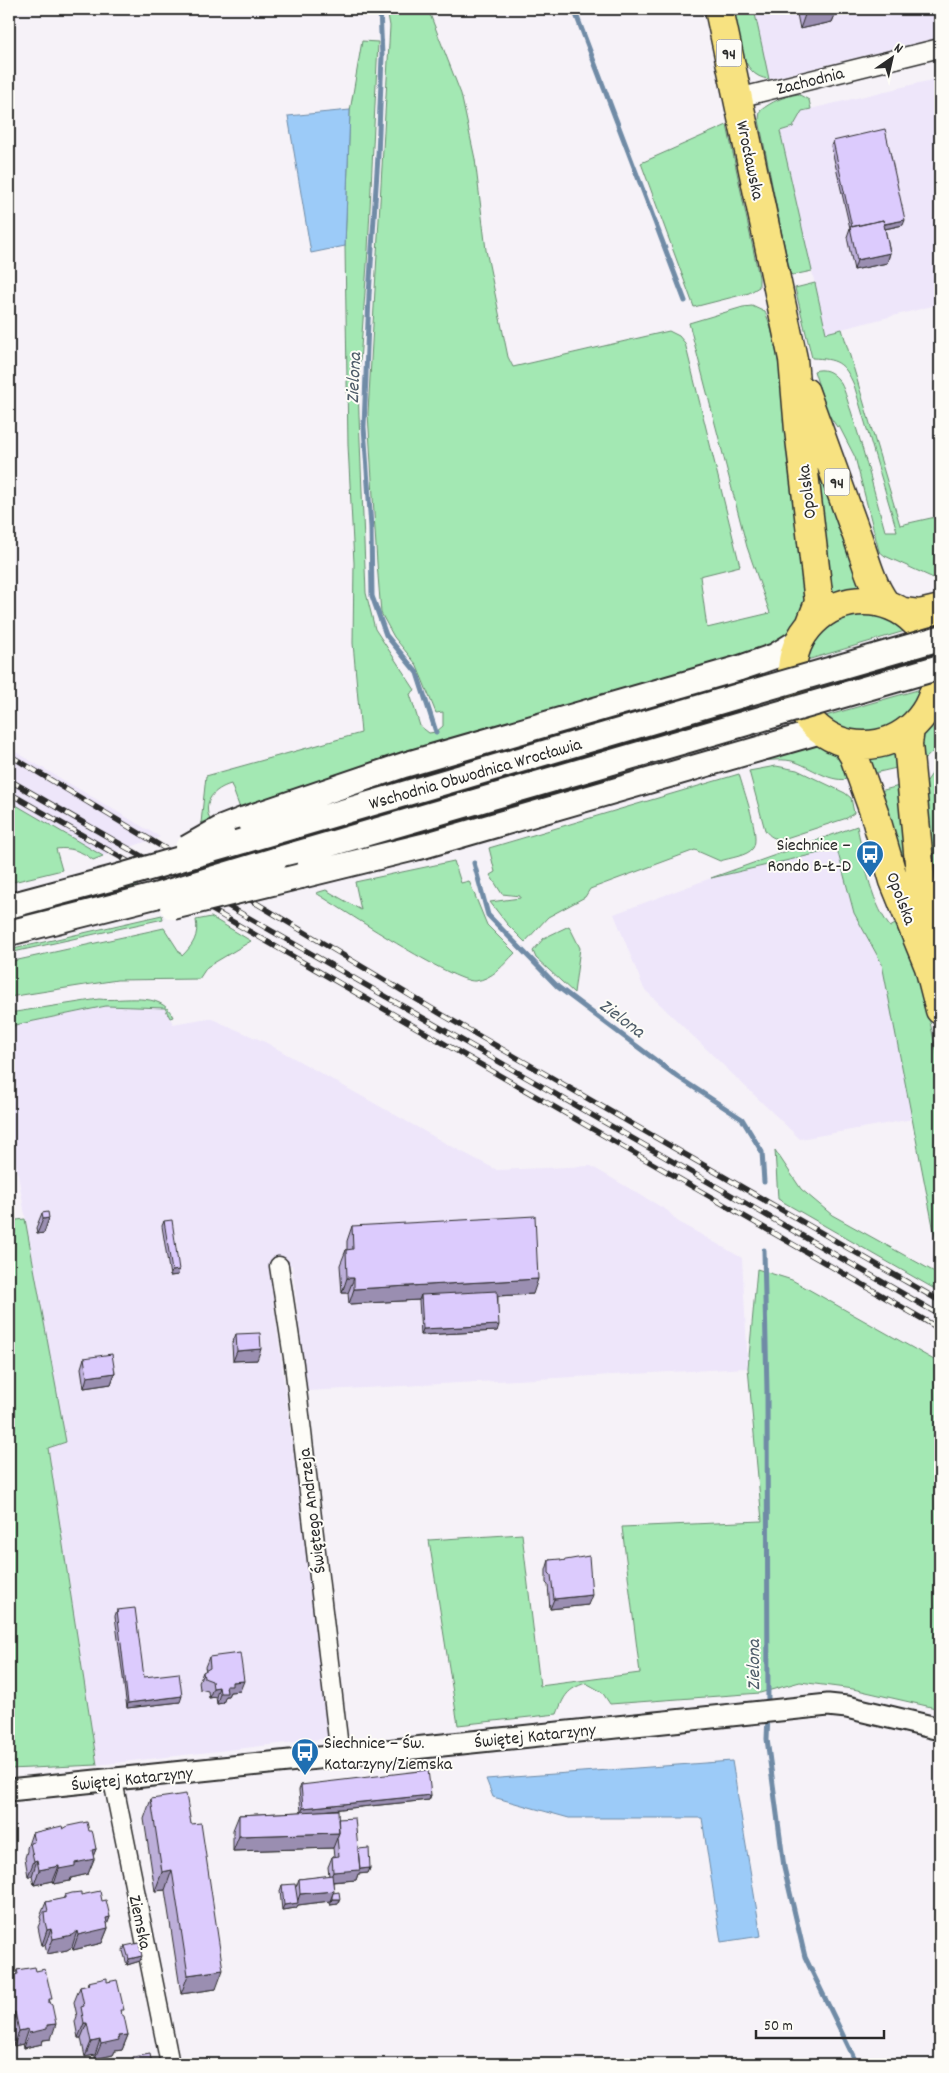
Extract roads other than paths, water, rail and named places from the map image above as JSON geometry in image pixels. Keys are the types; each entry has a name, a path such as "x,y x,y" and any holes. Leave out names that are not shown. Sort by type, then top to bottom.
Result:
{"main road":[{"name":"Wrocławska","path":"719,9 783,311"},
{"name":"Opolska","path":"783,311 793,359 798,430 819,602 805,632"},
{"name":"Opolska","path":"793,359 857,535 866,566 877,593 894,608"},
{"path":"158,866 222,828 253,816 404,765 740,668 775,656 833,608 858,601 919,614 940,609"},
{"name":"94","path":"805,632 792,665 794,690 800,706 809,720 821,731 846,743 869,745 891,740 910,729 923,716 936,697 936,667 933,651 926,636 916,622 894,608"},
{"name":"Wschodnia Obwodnica Wrocławia","path":"9,906 158,866 940,638"},
{"name":"Wschodnia Obwodnica Wrocławia","path":"164,901 275,860 940,667"},
{"name":"Opolska","path":"910,729 908,744 929,967"},
{"path":"9,933 95,912 145,910 164,901 301,876 423,846 821,731"},
{"name":"Opolska","path":"846,743 854,756 874,812 894,881 929,967 940,1010"}],"street":[{"name":"Zachodnia","path":"738,98 940,48"},
{"name":"Świętego Andrzeja","path":"278,1266 294,1364 340,1756"},
{"name":"Świętej Katarzyny","path":"9,1790 734,1714 828,1706 847,1707 940,1728"},
{"name":"Ziemska","path":"112,1780 170,2064"}],"water":[{"path":"350,110 345,246 311,253 288,116"},
{"path":"732,1761 761,1936 721,1942 702,1818 569,1818 493,1797 486,1779"}],"waterway":[{"name":"Zielona","path":"380,9 382,56 364,427 371,527 372,596 386,635 417,673 436,732"},
{"path":"574,9 685,301"},
{"name":"Zielona","path":"474,863 488,915 558,987 678,1077 742,1119 762,1152 764,1182"},
{"name":"Zielona","path":"764,1250 767,1391 768,1707"},
{"name":"Zielona","path":"768,1715 767,1739 784,1867 805,1957 857,2064"}],"railway":[{"path":"9,755 441,1014 940,1301"},
{"path":"9,780 940,1315"},
{"path":"9,793 940,1329"}],"place":[{"name":"Siechnice – Rondo B-Ł-D","path":"870,878"},
{"name":"Siechnice – Św. Katarzyny/Ziemska","path":"305,1776"}]}
